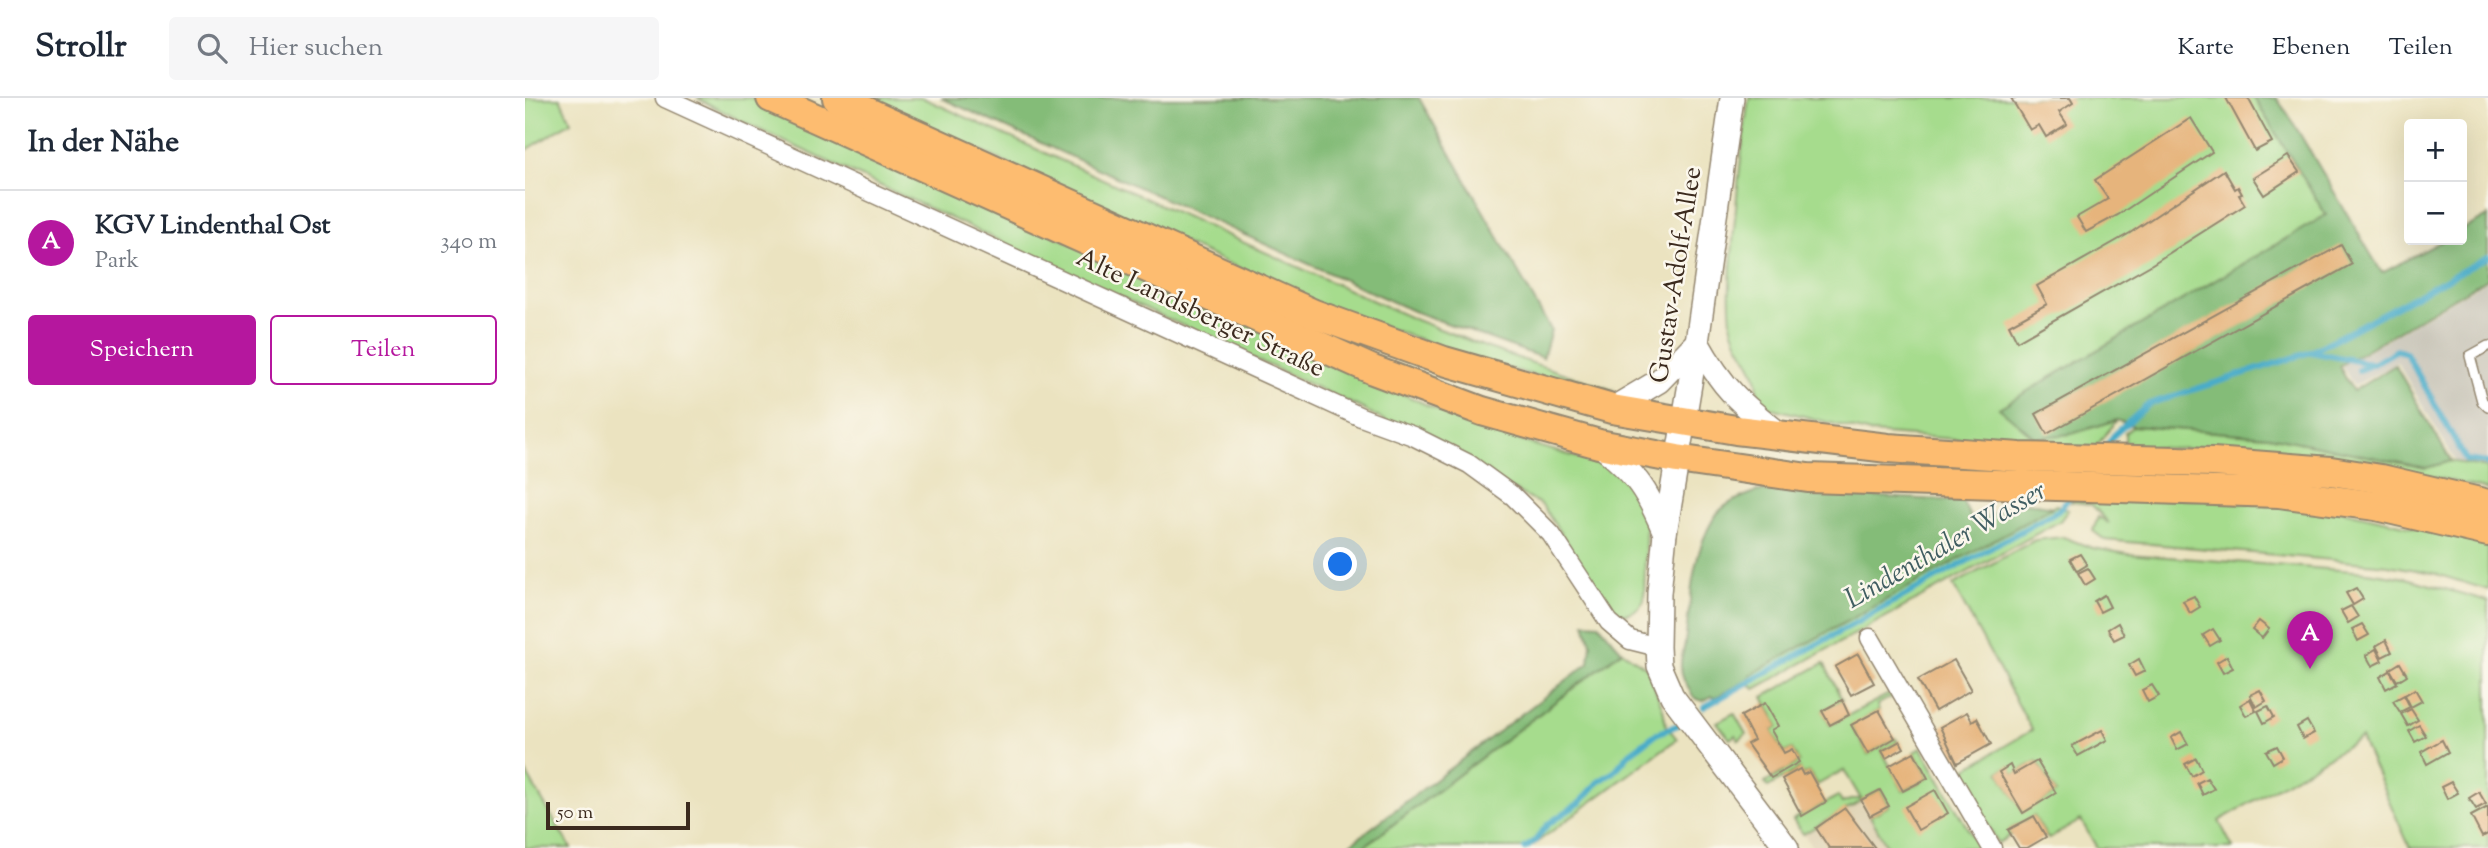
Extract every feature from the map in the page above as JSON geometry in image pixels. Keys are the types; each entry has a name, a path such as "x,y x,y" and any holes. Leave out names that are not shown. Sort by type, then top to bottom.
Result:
{"main road":[{"path":"771,98 1373,370 1482,411 1599,444 1677,460 1808,478 2086,473 2213,462 2330,471 2431,489 2488,504"},
{"path":"837,98 1314,314 1444,361 1612,409 1782,436 1888,448 2020,457 2086,473 2212,489 2327,498 2376,506 2488,532"}],"street":[{"name":"Alte Landsberger Straße","path":"665,98 1361,416 1413,436 1469,464 1513,496 1551,534 1609,622 1630,640 1658,648"},
{"name":"Gustav-Adolf-Allee","path":"1732,98 1697,342 1665,533 1659,593 1658,648 1665,681 1688,718 1787,848"},
{"path":"1612,409 1659,382 1697,342 1711,367 1733,396 1782,436"},
{"path":"1599,444 1622,463 1643,486 1665,533"},
{"path":"1870,638 1992,848"}],"lane":[{"path":"2488,346 2470,355 2482,401 2488,407"}],"shaded area":[{"path":"2488,280 2488,468 2456,462 2397,362 2354,386 2342,366"},
{"path":"1861,800 1888,848 1813,848 1803,834"}],"green space":[{"path":"525,98 560,98 571,122 525,151"},
{"path":"697,98 752,98 1449,415 1521,441 1607,466 1624,474 1646,512 1644,601 1633,611 1618,614 1601,595 1542,505 1359,407 749,125"},
{"path":"864,98 923,98 1409,317 1488,348 1613,390 1599,393 1488,363 1318,304"},
{"path":"941,98 1419,98 1551,330 1543,358 1413,311"},
{"path":"1749,98 2254,98 2328,216 2071,434 2117,420 2094,449 1870,433 1768,407 1756,401 1756,379 1734,333 1730,302 1738,188"},
{"path":"2254,98 2276,98 2288,114 2382,273 2435,245 2467,245 2467,227 2488,216 2488,278 2339,366 2353,391 2395,365 2451,461 2426,468 2269,436 2133,426 2117,420 2071,434 2035,438 1999,408 2326,215"},
{"path":"2133,426 2269,436 2426,468 2450,461 2488,468 2488,490 2398,470 2308,457 2125,447 2125,433"},
{"path":"1758,491 1962,501 1974,524 2019,503 2053,507 1759,670 1749,677 1749,680 1703,701 1694,698 1681,669 1696,563 1706,532 1722,508"},
{"path":"2076,496 2200,499 2343,511 2488,544 2488,590 2433,573 2388,565 2105,540 2093,531 2098,517 2109,523 2091,504 2071,502"},
{"path":"2056,505 2068,510 2060,521 1755,689 1752,687 1748,677 1759,670"},
{"path":"2063,537 2092,548 2128,554 2367,572 2406,578 2488,601 2488,848 2410,848 2361,738 2219,821 2233,848 2097,848 2081,820 2048,839 2034,816 2009,830 2011,835 1998,843 1959,773 2032,730 1953,585 2035,540","holes":["2037,761 2056,793 2023,812 1999,772 2009,766 2014,774"]},
{"path":"1585,623 1599,624 1622,651 1362,848 1345,848 1589,663 1591,644"},
{"path":"1622,651 1647,668 1663,709 1666,725 1677,739 1529,848 1362,848"},
{"path":"1824,663 1842,700 1823,711 1830,725 1891,693 1893,696 1877,705 1879,710 1852,726 1868,754 1895,738 1898,742 1882,751 1903,791 1928,778 1914,752 1921,748 1979,848 1888,848 1870,816 1889,806 1880,790 1803,834 1793,820 1801,814 1838,796 1842,803 1861,799 1844,770 1817,785 1809,772 1803,775 1799,769 1768,787 1765,783 1799,762 1792,749 1784,753 1771,730 1778,726 1763,697"},
{"path":"1734,713 1746,734 1739,740 1735,735 1730,739 1717,722"},
{"path":"525,771 565,839 571,848 525,848"}],"building":[{"path":"2011,98 2070,98 2073,103 2059,112 2067,124 2046,137 2039,125 2030,130"},
{"path":"2226,98 2248,98 2272,142 2255,151"},
{"path":"2191,118 2212,152 2118,215 2086,232 2077,217 2108,199 2095,180"},
{"path":"2288,156 2299,172 2264,195 2253,178"},
{"path":"2224,170 2235,189 2238,187 2245,205 2149,266 2017,341 2009,325 2047,304 2037,286 2130,233"},
{"path":"2341,245 2352,264 2047,434 2036,414"},
{"path":"2080,554 2087,565 2077,571 2070,559"},
{"path":"2088,568 2095,579 2085,585 2078,573"},
{"path":"2356,588 2363,599 2353,605 2346,593"},
{"path":"2104,595 2110,607 2100,612 2094,601"},
{"path":"2194,596 2200,607 2190,613 2183,601"},
{"path":"2351,606 2358,617 2348,623 2341,611"},
{"path":"2259,621 2269,629 2262,638 2252,630"},
{"path":"2118,623 2124,635 2114,640 2108,629"},
{"path":"2362,624 2369,635 2358,641 2352,629"},
{"path":"2213,629 2220,640 2210,646 2203,635"},
{"path":"2386,640 2392,652 2382,657 2376,646"},
{"path":"2376,649 2382,661 2372,666 2366,655"},
{"path":"1858,654 1874,683 1851,695 1835,667"},
{"path":"2227,656 2233,668 2223,673 2217,662"},
{"path":"2139,659 2145,671 2135,676 2129,665"},
{"path":"1954,660 1971,690 1935,711 1918,680"},
{"path":"2400,663 2407,675 2397,681 2390,669"},
{"path":"2390,671 2397,683 2386,689 2380,677"},
{"path":"2152,685 2159,696 2148,702 2142,690"},
{"path":"2415,689 2422,701 2411,707 2405,695"},
{"path":"2260,690 2266,701 2256,707 2250,695"},
{"path":"2404,695 2410,707 2400,712 2393,701"},
{"path":"2250,699 2256,711 2246,716 2240,705"},
{"path":"1842,700 1849,715 1830,725 1822,711"},
{"path":"1765,703 1778,726 1771,730 1784,753 1792,749 1799,762 1771,778 1747,744 1754,740 1741,716"},
{"path":"2268,706 2274,717 2264,723 2258,711"},
{"path":"2411,709 2418,720 2408,726 2401,714"},
{"path":"1879,710 1895,738 1868,754 1851,725"},
{"path":"1967,712 1972,721 1977,718 1991,744 1957,763 1940,727"},
{"path":"2307,721 2314,733 2303,739 2297,727"},
{"path":"2419,725 2426,736 2415,742 2409,731"},
{"path":"2102,730 2107,740 2078,756 2072,746"},
{"path":"2181,732 2188,744 2177,750 2171,738"},
{"path":"2442,740 2448,752 2427,764 2421,752"},
{"path":"1900,741 1904,748 1886,758 1882,751"},
{"path":"2277,746 2283,757 2273,763 2266,751"},
{"path":"1914,752 1928,778 1903,791 1889,766"},
{"path":"2196,758 2202,770 2192,776 2185,764"},
{"path":"2037,761 2056,793 2023,813 1999,772 2010,765 2014,774"},
{"path":"1800,769 1803,775 1809,772 1826,802 1802,816 1782,779"},
{"path":"2207,778 2214,789 2203,795 2197,783"},
{"path":"2451,782 2458,793 2447,799 2441,787"},
{"path":"1880,790 1889,806 1870,816 1861,800"},
{"path":"1935,790 1948,813 1918,830 1905,807"},
{"path":"2479,792 2486,804 2476,809 2469,798"},
{"path":"2488,807 2488,834 2482,837 2471,816"},
{"path":"1845,808 1875,848 1829,848 1816,828"},
{"path":"2034,816 2046,837 2027,848 2019,848 2008,830"}],"waterway":[{"name":"Lindenthaler Wasser","path":"2104,449 2114,435 2149,404 2311,352 2488,257"},
{"path":"2311,352 2373,364 2397,350 2406,353 2466,460 2488,463"},
{"path":"2359,370 2373,364"},
{"name":"Lindenthaler Wasser","path":"1704,707 2059,510 2071,495"},
{"name":"Lindenthaler Wasser","path":"1525,848 1535,841 1548,824 1581,802 1598,782 1614,772 1630,753 1656,734 1678,725"}],"place":[{"name":"KGV Lindenthal Ost","path":"2310,669"}]}
